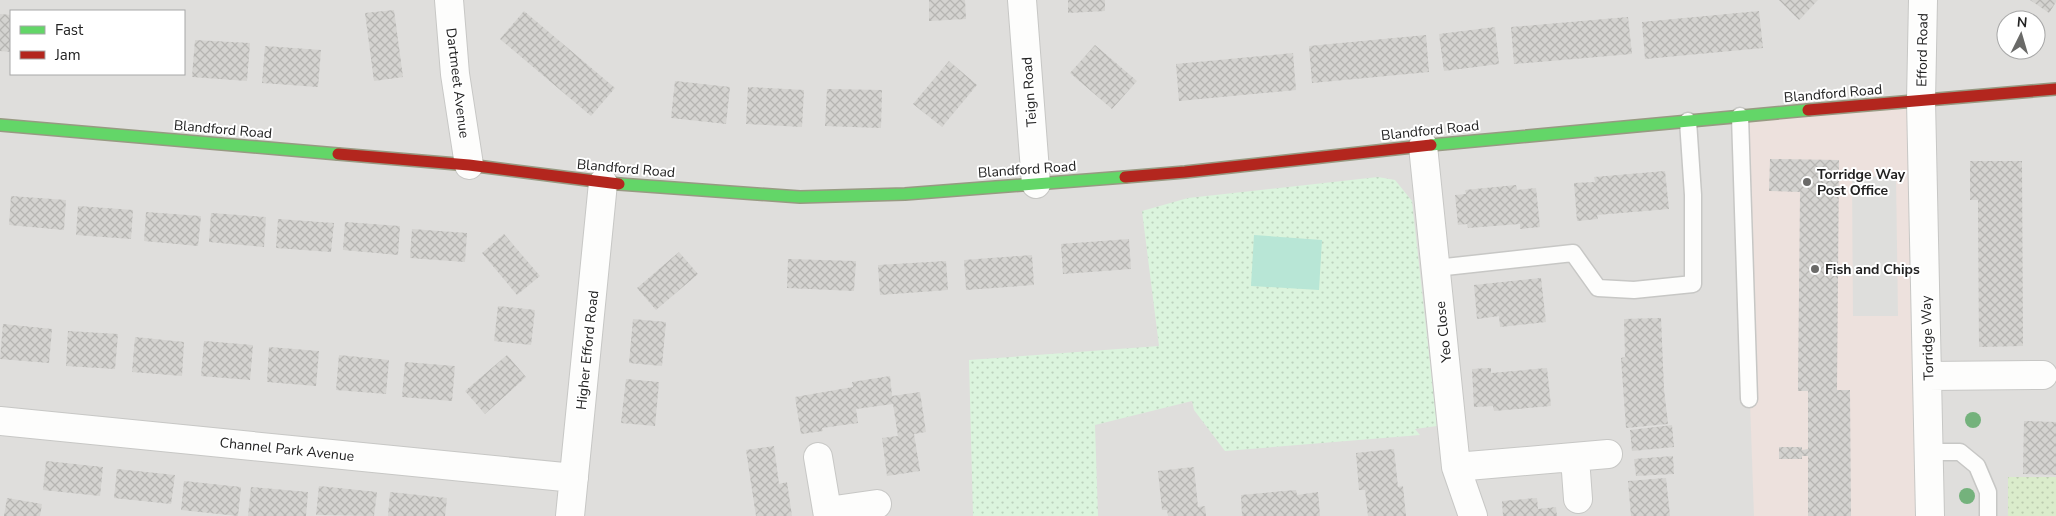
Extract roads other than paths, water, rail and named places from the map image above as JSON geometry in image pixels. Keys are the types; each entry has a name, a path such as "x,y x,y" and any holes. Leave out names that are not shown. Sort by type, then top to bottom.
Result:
{"street":[{"name":"Dartmeet Avenue","path":"449,0 455,74 469,165"},
{"name":"Teign Road","path":"1022,0 1036,184"},
{"name":"Efford Road","path":"1921,101 1923,0"},
{"name":"Blandford Road","path":"0,125 469,165 603,183 800,197 905,194 1185,172 1423,146 2056,89"},
{"name":"Torridge Way","path":"1921,101 1930,516"},
{"name":"Yeo Close","path":"1423,146 1456,467 1473,516"},
{"name":"Higher Efford Road","path":"570,516 603,183"},
{"path":"1928,376 2043,375"},
{"name":"Channel Park Avenue","path":"0,421 574,478"},
{"path":"1456,467 1608,454"},
{"path":"818,457 828,513 877,504"},
{"path":"1575,458 1578,499"}],"lane":[{"path":"1740,116 1749,399"},
{"path":"1436,268 1573,254 1598,288 1634,290 1693,284 1693,195 1688,121"},
{"path":"1930,452 1960,452 1977,466 1988,492 1988,516"}],"place":[{"name":"Torridge Way Post Office","path":"1807,182"},
{"name":"Fish and Chips","path":"1815,269"}]}
